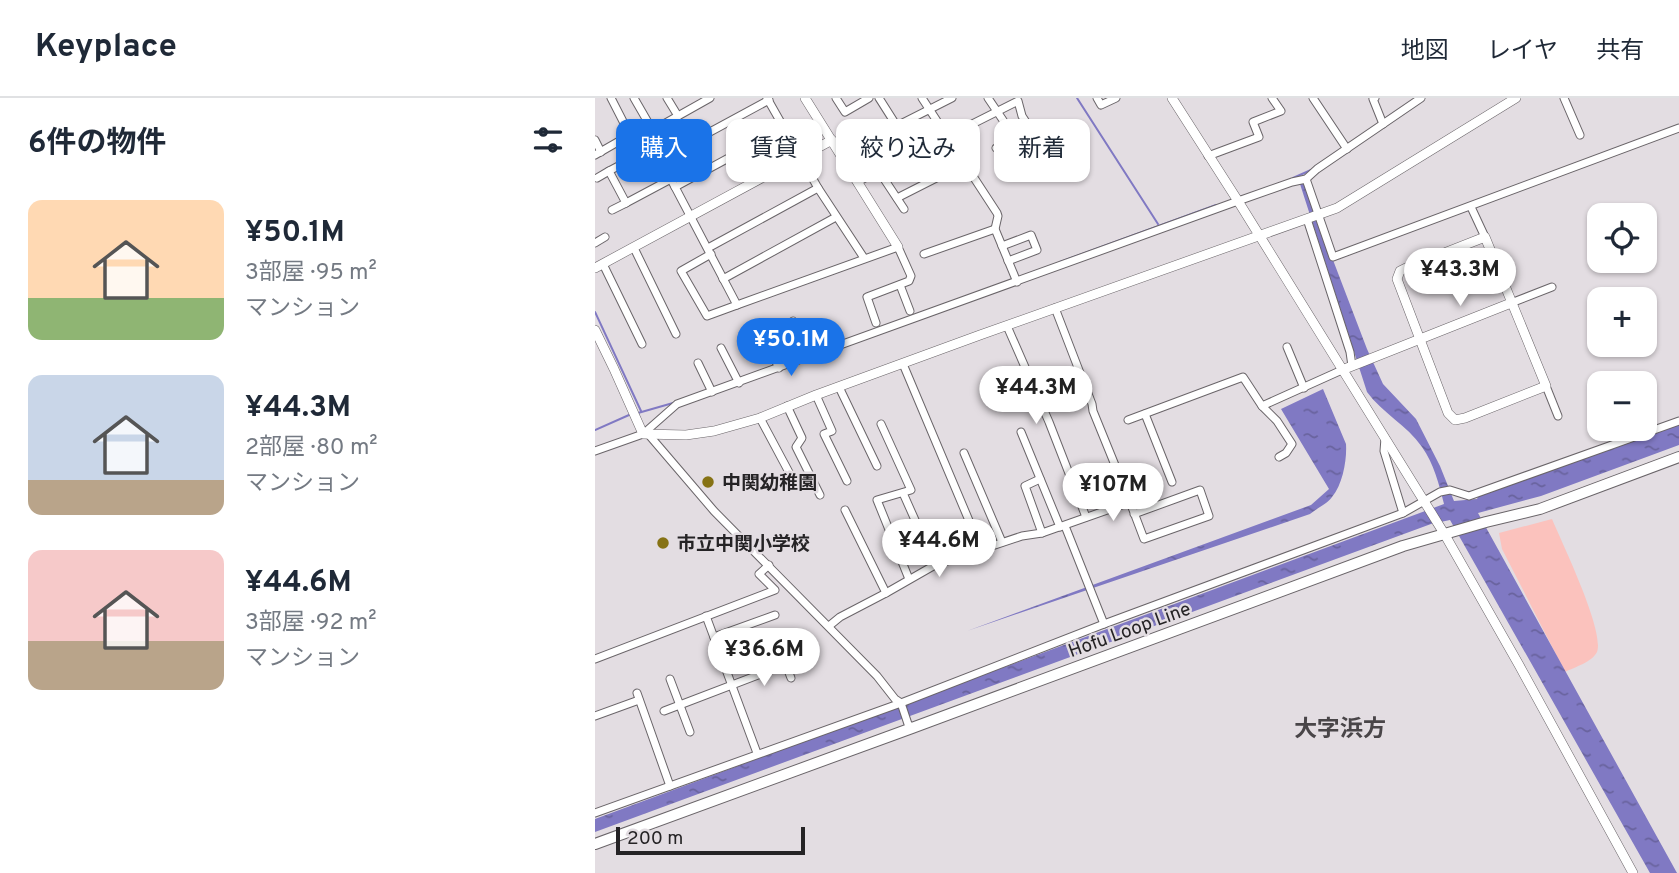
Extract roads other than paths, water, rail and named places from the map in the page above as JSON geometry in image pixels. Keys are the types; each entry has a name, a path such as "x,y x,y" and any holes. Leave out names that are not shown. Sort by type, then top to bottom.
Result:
{"main road":[{"name":"Hofu Loop Line","path":"595,844 1403,546 1540,509 1679,457"}],"street":[{"path":"611,98 622,119"},
{"path":"633,98 646,119"},
{"path":"667,98 678,116"},
{"path":"671,119 710,98"},
{"path":"805,98 836,147"},
{"path":"836,98 845,113 869,98"},
{"path":"879,98 892,119"},
{"path":"922,98 935,119"},
{"path":"908,119 952,98"},
{"path":"988,98 1002,119"},
{"path":"1097,98 1101,105 1116,98"},
{"path":"1172,98 1259,236 1350,367 1385,438 1425,502 1450,533 1633,873"},
{"path":"1208,156 1259,137 1253,122 1280,111 1272,98"},
{"path":"1375,98 1373,99 1383,124"},
{"path":"646,435 677,404 1238,201 1306,179 1422,98"},
{"path":"595,451 646,435 686,435 714,431 760,418 1007,326 1311,218 1358,197 1515,98"},
{"path":"1564,98 1580,135"},
{"path":"712,130 768,99 779,119"},
{"path":"1310,99 1347,149"},
{"path":"980,120 1018,101 1024,119"},
{"path":"1311,218 1333,257 1679,128"},
{"path":"822,146 832,140"},
{"path":"595,141 598,153 616,143"},
{"path":"675,187 726,159"},
{"path":"597,178 616,167"},
{"path":"609,171 626,203"},
{"path":"1306,179 1311,218 1350,352 1350,367"},
{"path":"612,210 665,182"},
{"path":"672,182 737,305"},
{"path":"642,344 598,265 755,182"},
{"path":"814,182 864,258"},
{"path":"857,182 898,247 911,276 909,281 867,297 876,323"},
{"path":"886,182 904,209"},
{"path":"897,198 927,182"},
{"path":"976,182 997,213 995,229 1017,282"},
{"path":"818,188 709,251 681,271 707,316 898,247"},
{"path":"1471,207 1559,416"},
{"path":"723,278 836,217"},
{"path":"924,254 995,229"},
{"path":"1002,246 1031,235 1037,250 1008,261"},
{"path":"595,243 605,237"},
{"path":"1485,237 1406,268 1398,275 1397,284 1448,413 1455,419 1465,418 1546,386"},
{"path":"634,248 675,334"},
{"path":"900,285 910,311"},
{"path":"1262,406 1350,367 1552,287"},
{"path":"1055,309 1093,411 1130,502 1134,514 1144,539 1209,516 1200,490 1134,514"},
{"path":"793,321 810,357"},
{"path":"1007,326 1049,422 1086,517"},
{"path":"595,330 646,435 714,511 829,626 895,699 901,702 910,726"},
{"path":"761,332 779,368"},
{"path":"1287,347 1304,388"},
{"path":"721,348 739,383"},
{"path":"698,363 712,393"},
{"path":"903,364 981,549"},
{"path":"1128,420 1243,377 1292,444 1286,453 1279,457"},
{"path":"839,387 877,466"},
{"path":"815,396 832,430 824,434 847,481"},
{"path":"787,406 802,438 796,447 820,495"},
{"path":"1145,414 1172,482"},
{"path":"760,418 791,476"},
{"path":"595,813 901,702 1403,513 1440,492 1450,490 1469,496 1679,421"},
{"path":"881,424 911,491 877,500 909,579"},
{"path":"1021,432 1104,624"},
{"path":"1385,438 1384,451 1403,513"},
{"path":"964,453 1002,542"},
{"path":"1040,479 1025,486 1042,533"},
{"path":"903,493 935,565"},
{"path":"829,626 840,617 935,565 1022,536 1042,533 1130,502"},
{"path":"845,510 886,593"},
{"path":"595,659 775,590 759,574 769,565"},
{"path":"714,637 775,615"},
{"path":"706,616 757,753"},
{"path":"664,711 789,664 791,678"},
{"path":"670,679 690,732"},
{"path":"595,716 638,696 670,786"}],"water":[{"path":"1306,182 1333,260 1383,384 1416,419 1454,501 1477,499 1479,495 1629,441 1657,441 1657,431 1679,423 1679,445 1541,496 1478,513 1677,873 1650,873 1450,520 1431,524 595,832 595,819 1444,504 1433,467 1422,447 1367,392 1300,184"},
{"path":"1323,389 1346,444 1346,457 1336,492 1310,514 967,631 1311,505 1329,489 1281,409"}],"waterway":[{"path":"1077,98 1158,224"},
{"path":"1293,178 1311,170"},
{"path":"1060,262 1216,205"},
{"path":"595,312 641,411"},
{"path":"638,413 673,403"},
{"path":"595,430 629,415"}],"place":[{"name":"中関幼稚園","path":"708,482"},
{"name":"市立中関小学校","path":"663,543"}],"district":[{"name":"大字浜方","path":"1340,728"}]}
